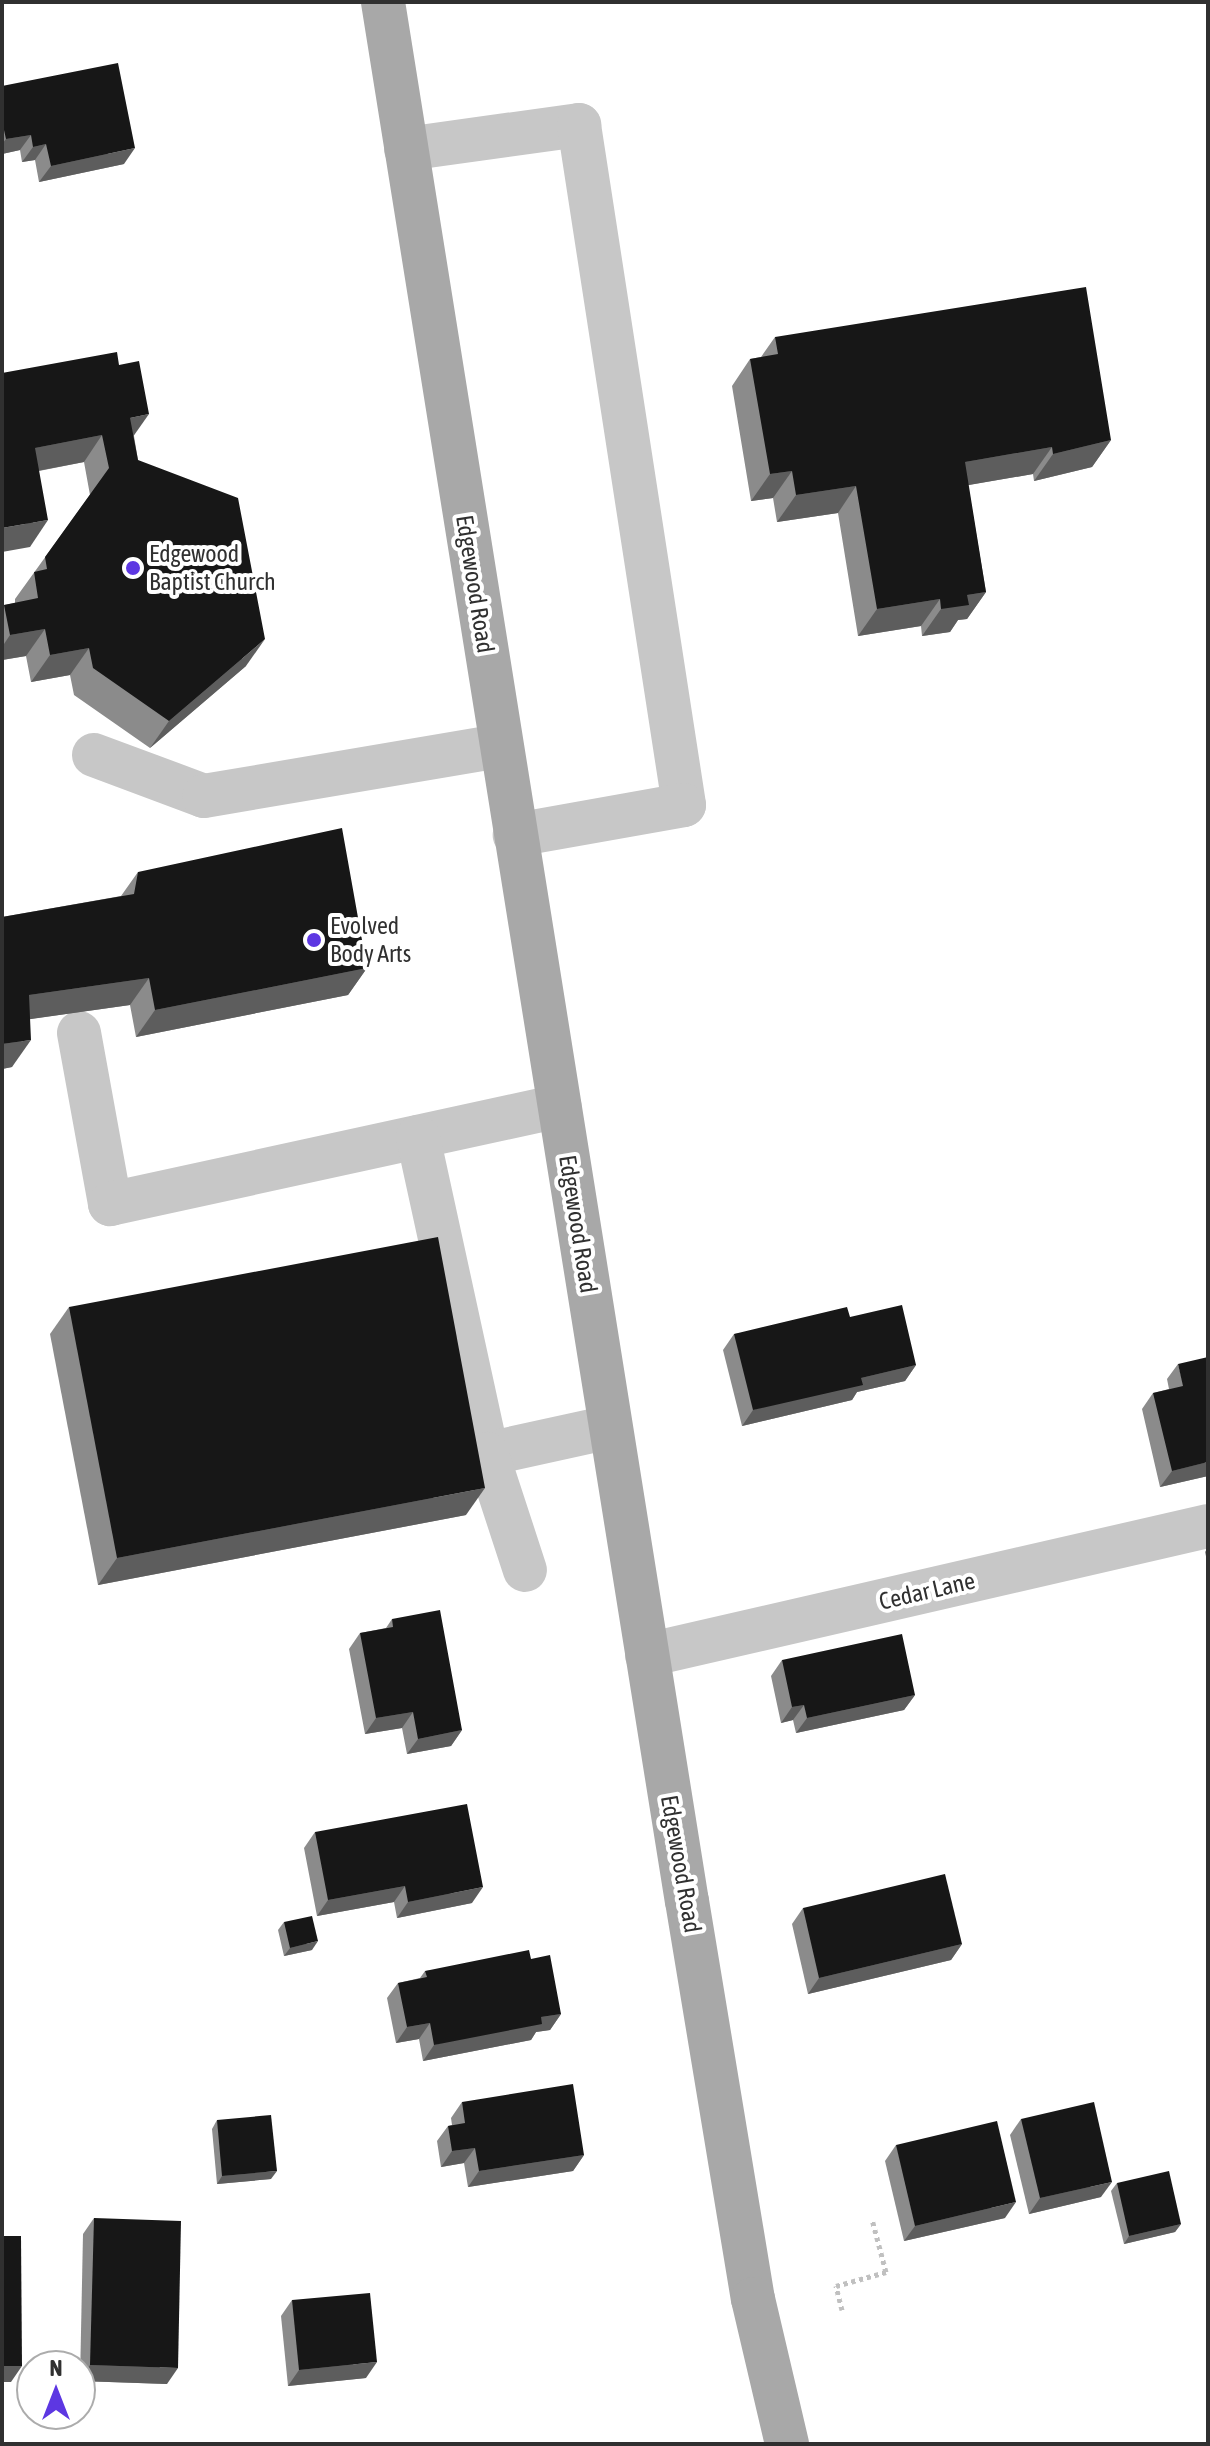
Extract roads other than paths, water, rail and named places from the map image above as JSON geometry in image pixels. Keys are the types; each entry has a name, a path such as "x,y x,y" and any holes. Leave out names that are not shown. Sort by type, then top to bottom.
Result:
{"main road":[{"name":"Edgewood Road","path":"383,2 610,1427 753,2299 787,2444"}],"street":[{"path":"406,149 579,125 684,805 515,835"},
{"path":"94,755 204,796 501,746"},
{"path":"79,1033 110,1204 559,1106"},
{"path":"418,1137 487,1454 525,1570"},
{"path":"487,1454 610,1427"},
{"name":"Cedar Lane","path":"647,1655 1208,1526"}],"place":[{"name":"Edgewood Baptist Church","path":"133,568"},
{"name":"Evolved Body Arts","path":"314,940"}]}
